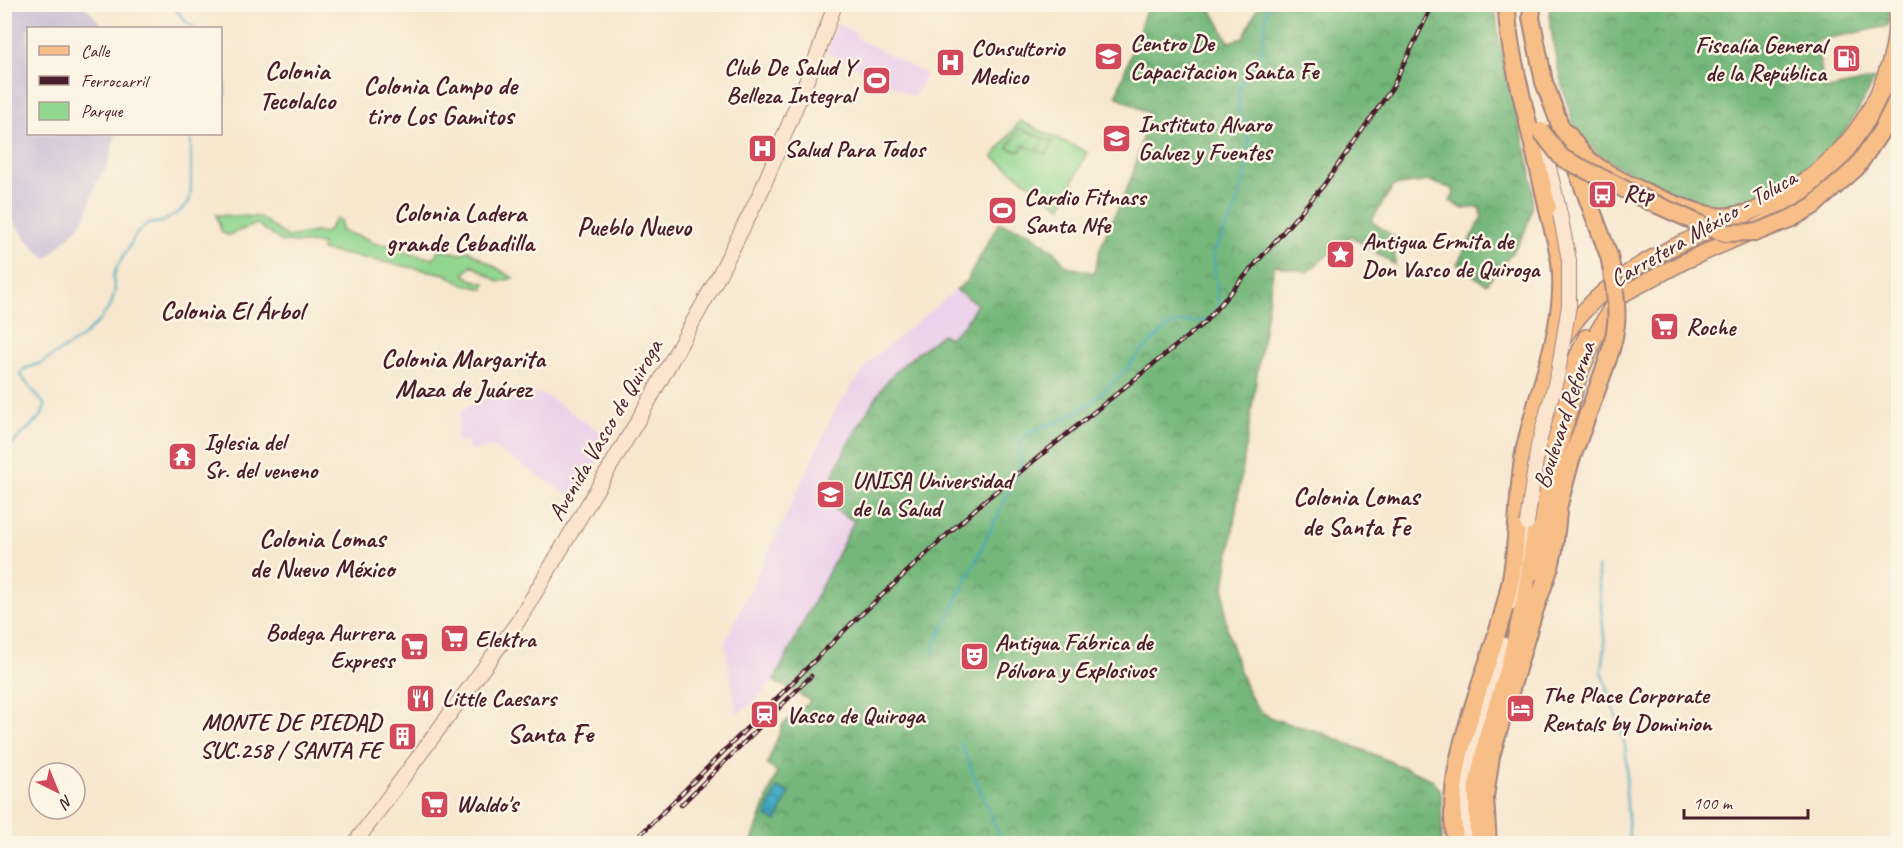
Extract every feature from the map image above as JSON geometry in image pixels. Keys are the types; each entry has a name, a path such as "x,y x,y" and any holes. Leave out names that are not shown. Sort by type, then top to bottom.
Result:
{"highway":[{"name":"Boulevard Reforma","path":"1455,843 1453,817 1455,777 1459,755 1506,601 1514,566 1522,464 1546,373 1559,306 1560,263 1512,51 1507,4"},
{"path":"1518,4 1520,41 1541,131 1562,158 1642,198 1726,233 1757,232 1792,218 1813,206 1856,168 1882,130 1899,98"},
{"name":"Boulevard Reforma","path":"1488,843 1485,797 1491,756 1533,615 1550,567 1559,504 1571,460 1617,329 1618,303 1609,256 1544,82 1531,17 1533,4"},
{"path":"1557,120 1590,160 1618,178 1683,208 1717,217 1748,213"}],"main road":[{"name":"Avenida Vasco de Quiroga","path":"354,843 519,620 641,415 718,277 761,192 818,53 835,4"},
{"name":"Carretera México - Toluca","path":"1546,373 1573,324 1587,307 1608,288 1658,254 1748,213 1802,184 1842,148 1862,122 1876,96 1896,45 1898,4"},
{"name":"Carretera México - Toluca","path":"1533,615 1544,557 1556,458 1579,376 1598,331 1615,301 1625,293 1685,261 1744,235 1810,194 1838,171 1872,131 1899,77"},
{"path":"1685,261 1704,260 1777,232 1821,207 1861,172 1888,134 1899,113"},
{"path":"1466,843 1463,808 1465,778 1522,572 1538,446 1558,373 1569,304 1569,260 1541,131"},
{"path":"1478,843 1476,789 1488,731 1508,669 1525,596 1548,443 1561,393 1587,334 1615,301"}],"shaded area":[{"path":"4,5 86,5 100,23 100,27 27,27 27,135 116,135 108,165 95,185 87,213 79,226 48,258 38,252 5,212"},
{"path":"837,24 857,34 856,38 926,74 914,97 827,52"},
{"name":"UNISA Universidad de la Salud","path":"956,290 977,304 965,324 948,338 946,334 890,377 866,412 847,447 854,521 774,681 754,702 737,714 725,643 837,407 872,359"},
{"path":"498,385 547,396 611,440 573,498 493,447 470,452 467,441 456,441 461,412"}],"green space":[{"path":"1550,4 1890,5 1888,26 1816,41 1825,90 1875,79 1838,141 1810,166 1775,190 1749,201 1721,205 1691,201 1636,176 1615,165 1596,151 1580,134 1573,124 1557,65"},
{"path":"1148,5 1209,5 1229,42 1243,38 1257,9 1256,5 1496,5 1505,70 1532,181 1532,205 1523,236 1486,284 1457,264 1482,217 1480,207 1463,209 1450,201 1454,194 1453,189 1429,181 1393,186 1371,221 1400,241 1395,250 1395,265 1351,236 1307,272 1274,265 1224,587 1225,618 1231,644 1245,684 1256,706 1275,719 1319,732 1433,780 1441,791 1442,843 751,844 777,772 767,765 783,724 811,701 774,681 854,521 837,510 829,501 833,476 841,458 889,379 907,361 942,334 949,338 965,324 977,304 956,290 966,282 999,223 1029,232 1056,253 1066,266 1094,273 1101,247 1133,173 1148,113 1116,96"},
{"path":"1020,121 1087,152 1061,207 993,157"},
{"path":"1019,128 1053,142 1047,154 1022,145 1020,152 1008,148"},
{"path":"216,215 260,217 287,237 314,232 326,233 336,219 341,220 341,231 368,239 372,243 395,246 405,252 433,259 439,249 460,254 468,250 513,278 499,282 472,265 464,274 473,280 485,283 484,289 462,284 445,274 321,250 322,244 282,242 257,224 228,235 222,233"}],"water":[{"path":"777,788 789,793 777,821 766,816"}],"waterway":[{"path":"171,4 187,23 194,27"},
{"path":"934,655 934,647 1015,479 1021,462 1020,443 1028,432 1064,420 1089,404 1168,327 1178,323 1207,320 1219,308 1213,254 1235,211 1246,174 1250,143 1239,110 1238,89 1263,46 1268,4"},
{"path":"222,67 225,95 222,98"},
{"path":"4,452 42,415 45,405 20,375 24,369 41,363 81,338 100,320 111,305 115,291 113,278 116,269 137,233 147,224 162,222 179,212 189,202 192,135"},
{"path":"1597,567 1605,647 1602,671 1625,745 1628,844"},
{"path":"961,744 1003,844"}],"railway":[{"path":"631,844 850,625 984,501 1204,323 1323,186 1392,88 1433,4"},
{"path":"681,805 811,676"}],"place":[{"name":"Centro De Capacitacion Santa Fe","path":"1109,57"},
{"name":"Fiscalía General de la República","path":"1847,59"},
{"name":"C0nsultorio Medico","path":"950,62"},
{"name":"Club De Salud Y Belleza Integral","path":"876,81"},
{"name":"Instituto Alvaro Galvez y Fuentes","path":"1117,138"},
{"name":"Salud Para Todos","path":"763,149"},
{"name":"Rtp","path":"1602,194"},
{"name":"Cardio Fitnass Santa Nfe","path":"1003,211"},
{"name":"Antigua Ermita de Don Vasco de Quiroga","path":"1341,255"},
{"name":"Roche","path":"1665,327"},
{"name":"Iglesia del Sr. del veneno","path":"183,456"},
{"name":"UNISA Universidad de la Salud","path":"831,494"},
{"name":"Elektra","path":"454,639"},
{"name":"Bodega Aurrera Express","path":"415,646"},
{"name":"Antigua Fábrica de Pólvora y Explosivos","path":"974,656"},
{"name":"Little Caesars","path":"421,698"},
{"name":"The Place Corporate Rentals by Dominion","path":"1521,709"},
{"name":"Vasco de Quiroga","path":"765,715"},
{"name":"MONTE DE PIEDAD SUC.258 / SANTA FE","path":"402,736"},
{"name":"Waldo's","path":"435,804"}],"district":[{"name":"Colonia Tecolalco","path":"297,85"},
{"name":"Colonia Campo de tiro Los Gamitos","path":"440,100"},
{"name":"Pueblo Nuevo","path":"634,226"},
{"name":"Colonia Ladera grande Cebadilla","path":"460,227"},
{"name":"Colonia El Árbol","path":"232,310"},
{"name":"Colonia Margarita Maza de Juárez","path":"463,373"},
{"name":"Colonia Lomas de Santa Fe","path":"1356,511"},
{"name":"Colonia Lomas de Nuevo México","path":"322,553"},
{"name":"Santa Fe","path":"550,733"}]}
